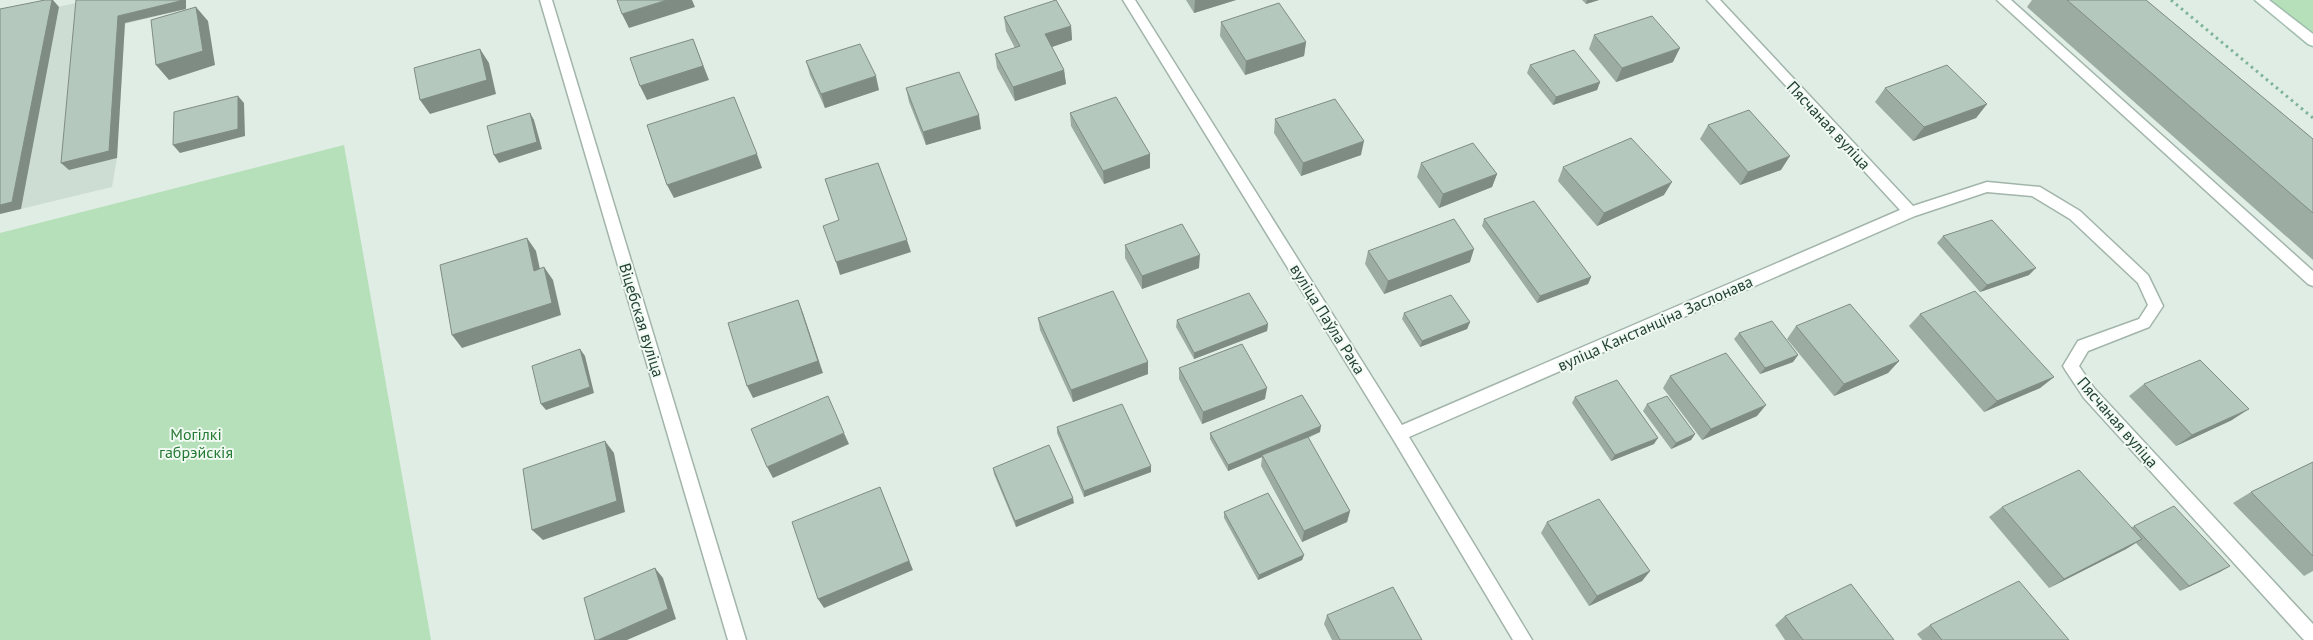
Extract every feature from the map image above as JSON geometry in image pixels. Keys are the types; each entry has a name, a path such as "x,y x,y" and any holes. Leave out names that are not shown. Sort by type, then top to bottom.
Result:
{"street":[{"name":"Віцебская вуліца","path":"546,0 737,640"},
{"name":"вуліца Паўла Рака","path":"1129,0 1400,434 1523,640"},
{"name":"Пясчаная вуліца","path":"1713,0 1910,212 1987,187 2034,192 2075,215 2143,278 2156,306 2144,323 2083,346 2071,366 2089,393 2313,638"},
{"path":"2002,0 2313,280"},
{"path":"2261,0 2313,41"},
{"name":"вуліца Канстанціна Заслонава","path":"1400,434 1910,212"}],"path":[{"path":"2171,0 2313,118"}],"shaded area":[{"path":"92,0 186,0 186,9 125,24 117,158 112,187 0,214 0,18"}],"green space":[{"path":"2268,0 2313,0 2313,35"},
{"name":"Могілкі габрэйскія","path":"344,145 431,640 0,640 0,233"}],"building":[{"path":"52,0 12,202 0,205 0,9"},
{"path":"76,0 180,1 118,16 109,151 61,163"},
{"path":"617,0 667,0 622,14"},
{"path":"1056,0 1071,26 1045,34 1064,70 1013,87 995,54 1020,46 1004,17"},
{"path":"2067,0 2146,0 2313,139 2313,213"},
{"path":"1279,3 1306,42 1246,61 1221,22"},
{"path":"196,7 203,51 156,65 151,20"},
{"path":"1652,16 1680,48 1622,68 1594,35"},
{"path":"693,39 703,66 640,86 630,58"},
{"path":"860,44 876,76 821,94 806,61"},
{"path":"480,49 487,80 420,100 414,68"},
{"path":"1574,50 1600,82 1556,97 1530,65"},
{"path":"1947,65 1987,104 1924,127 1885,88"},
{"path":"959,72 979,115 923,132 906,88"},
{"path":"238,96 238,129 173,145 174,112"},
{"path":"734,97 757,154 667,185 647,125"},
{"path":"1116,97 1150,154 1103,171 1070,113"},
{"path":"1335,99 1364,141 1303,163 1275,119"},
{"path":"1749,110 1790,156 1748,172 1708,125"},
{"path":"530,113 537,142 494,155 487,126"},
{"path":"1631,138 1672,182 1604,213 1563,167"},
{"path":"1473,143 1497,174 1443,194 1421,163"},
{"path":"878,163 907,240 836,262 823,226 839,220 825,179"},
{"path":"1534,201 1591,277 1540,296 1484,219"},
{"path":"1454,219 1474,249 1388,281 1368,251"},
{"path":"1992,220 2036,268 1987,285 1943,236"},
{"path":"1182,224 1200,255 1142,276 1125,245"},
{"path":"527,238 534,271 544,267 552,303 452,335 440,265"},
{"path":"1113,291 1148,362 1071,390 1038,318"},
{"path":"1975,291 2054,377 1997,401 1920,314"},
{"path":"1249,293 1268,324 1194,353 1177,320"},
{"path":"1451,295 1470,322 1422,341 1404,313"},
{"path":"798,300 818,361 747,386 728,323"},
{"path":"1850,304 1899,361 1844,384 1796,326"},
{"path":"1772,321 1798,355 1765,368 1739,333"},
{"path":"1242,344 1267,388 1203,412 1179,368"},
{"path":"580,349 590,387 541,404 532,366"},
{"path":"1726,353 1766,405 1711,429 1670,376"},
{"path":"2200,360 2249,409 2192,435 2144,384"},
{"path":"1617,380 1658,438 1615,455 1575,397"},
{"path":"1302,395 1321,426 1228,465 1210,433"},
{"path":"828,396 844,433 767,467 751,429"},
{"path":"1667,396 1695,434 1676,443 1647,404"},
{"path":"1122,404 1151,466 1084,491 1057,427"},
{"path":"1308,437 1350,511 1304,531 1262,455"},
{"path":"605,441 617,501 532,530 523,469"},
{"path":"1049,445 1073,498 1015,521 993,468"},
{"path":"2313,462 2313,556 2251,492"},
{"path":"2079,470 2142,539 2064,579 2002,507"},
{"path":"880,487 909,561 818,599 792,522"},
{"path":"1268,493 1304,555 1259,575 1224,512"},
{"path":"1599,499 1650,571 1597,596 1547,522"},
{"path":"2174,506 2230,566 2189,586 2134,526"},
{"path":"655,568 668,609 595,640 584,598"},
{"path":"2019,581 2069,640 1942,640 1930,625"},
{"path":"1851,584 1894,640 1803,640 1785,616"},
{"path":"1393,587 1422,640 1340,640 1327,615"}]}
